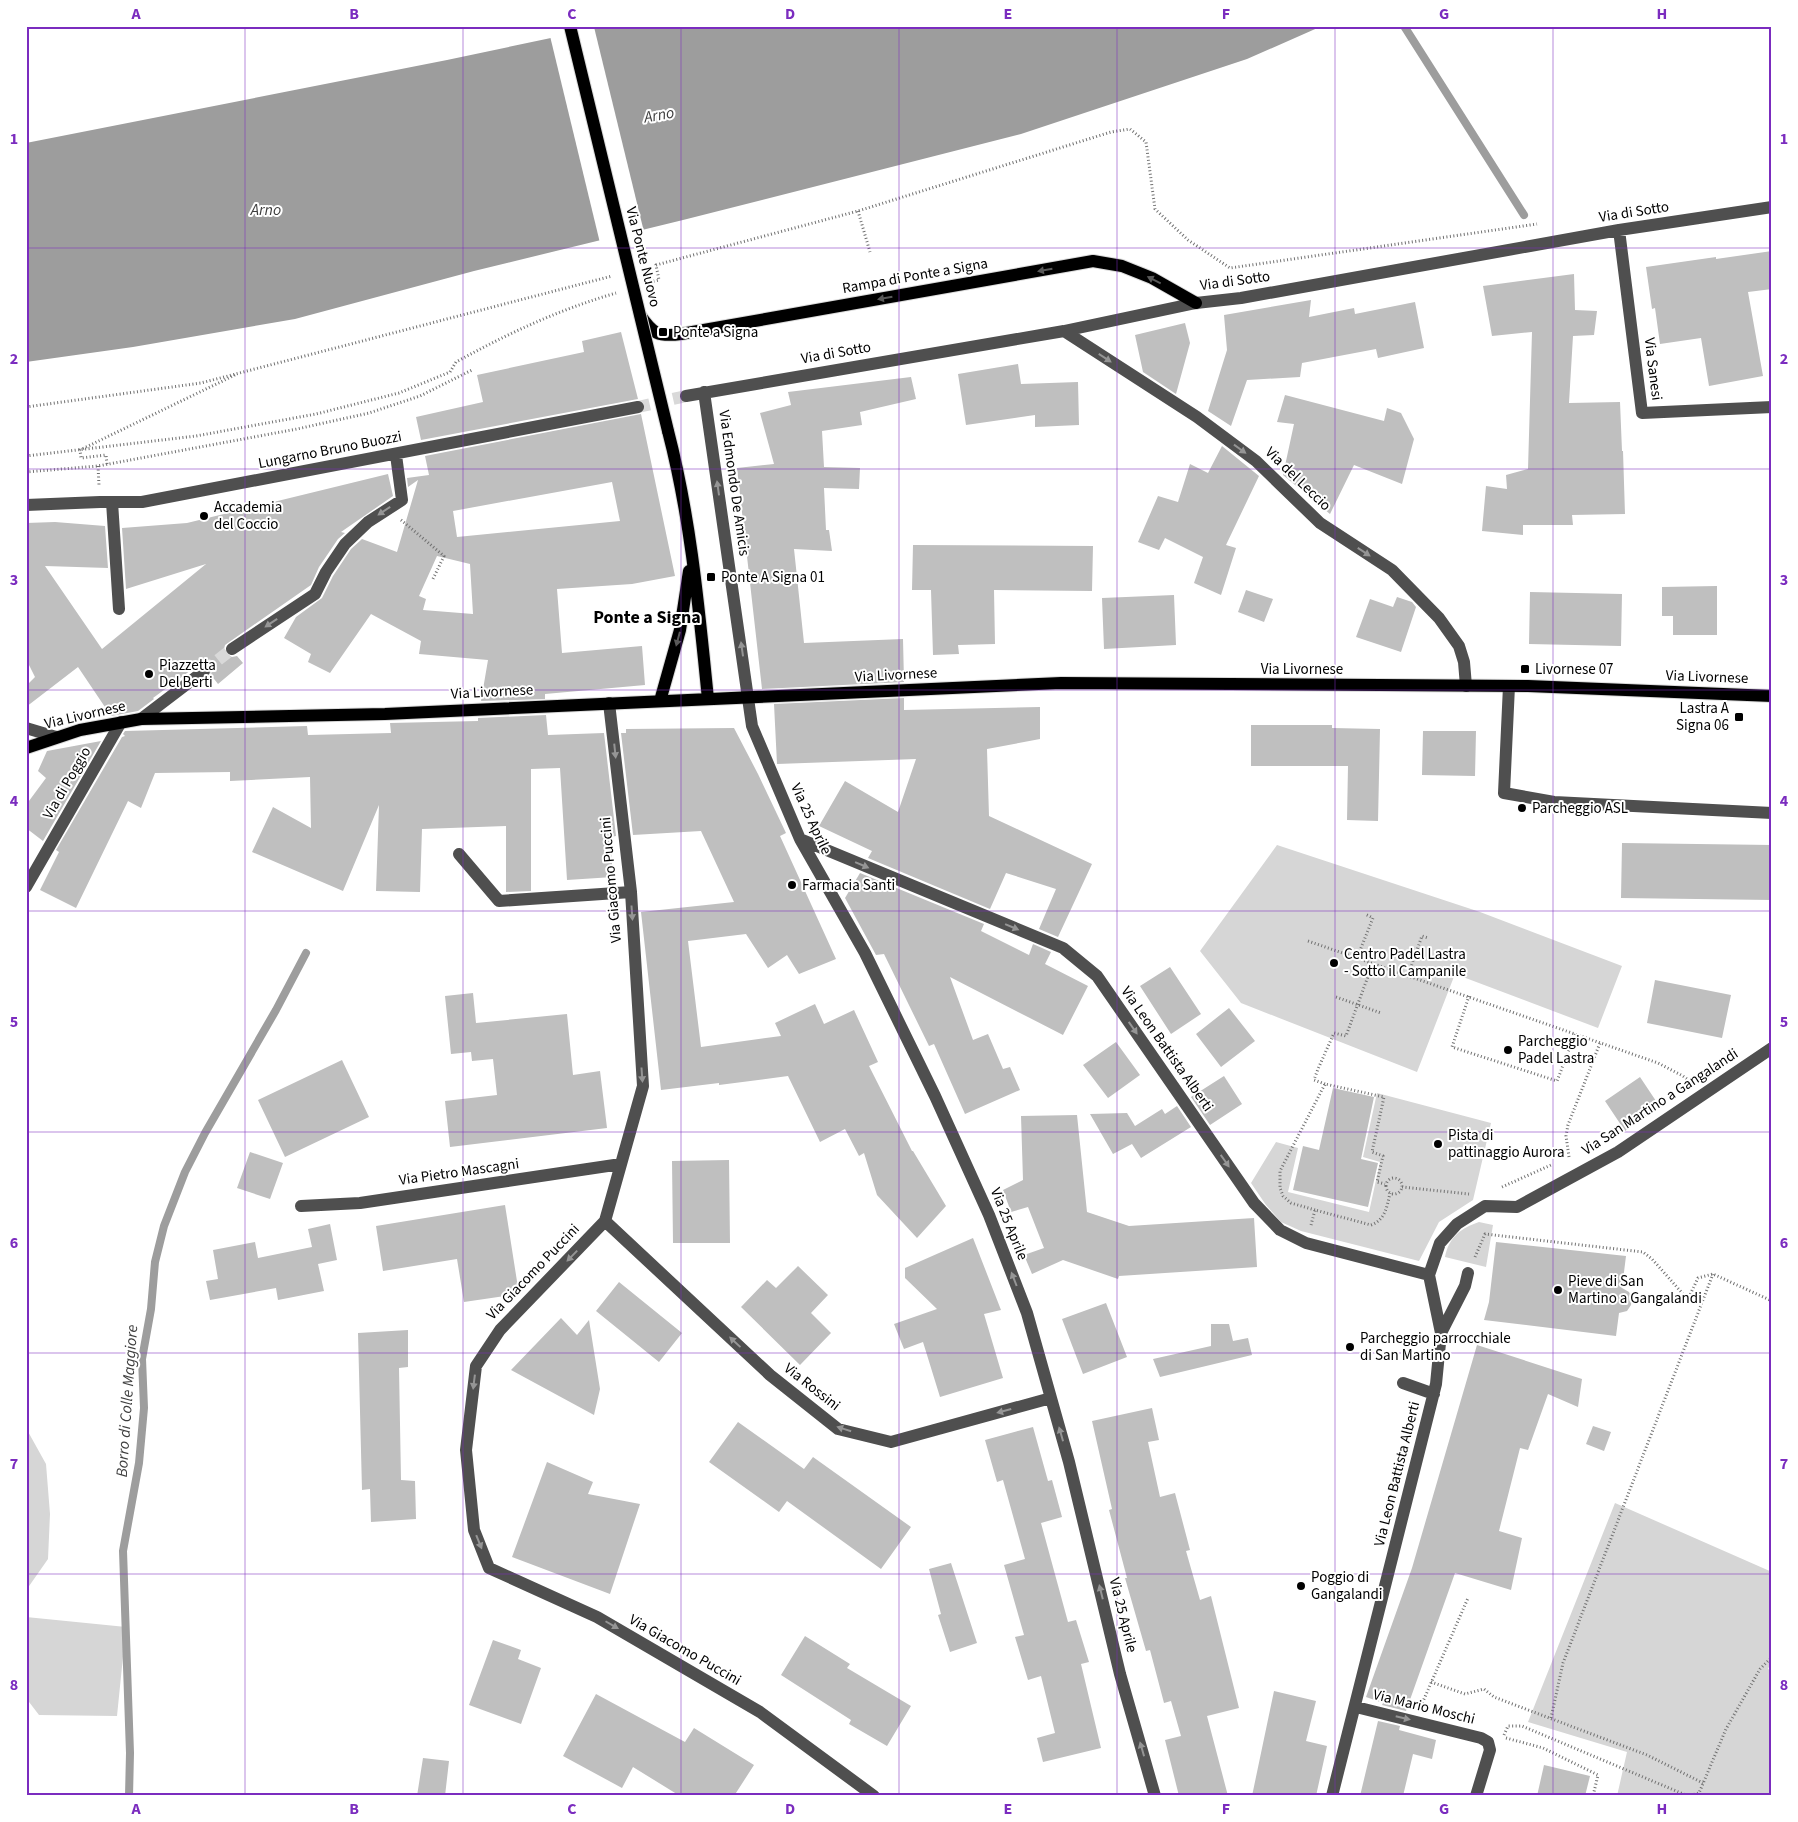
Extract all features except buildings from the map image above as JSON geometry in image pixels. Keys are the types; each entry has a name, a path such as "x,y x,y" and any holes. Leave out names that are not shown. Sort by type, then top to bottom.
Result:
{"main road":[{"name":"Via Ponte Nuovo","path":"570,26 677,465 692,556 708,699"},
{"name":"Rampa di Ponte a Signa","path":"640,315 650,329 667,336 1093,261 1122,266 1152,278 1196,303"},
{"name":"Via Ponte Nuovo","path":"660,701 680,630 692,556"},
{"name":"Via Livornese","path":"26,748 56,737 141,719 385,714 1061,683 1509,686 1772,696"}],"street":[{"name":"Via di Sotto","path":"704,392 1064,331 1196,303 1240,298 1619,230 1772,207"},
{"name":"Via Sanesi","path":"1619,230 1642,413 1772,407"},
{"name":"Via del Leccio","path":"1064,331 1197,418 1256,461 1320,523 1392,570 1439,618 1459,646 1464,662 1466,686"},
{"path":"686,396 704,392"},
{"name":"Via Edmondo De Amicis","path":"704,392 749,697"},
{"name":"Lungarno Bruno Buozzi","path":"26,506 142,502 396,455 638,407"},
{"path":"232,649 314,594 326,572 346,544 368,522 402,500 396,455"},
{"path":"112,502 119,610"},
{"path":"141,719 204,671"},
{"path":"1509,686 1504,793 1554,802 1772,813"},
{"name":"Via 25 Aprile","path":"749,697 752,726 800,839 865,953 935,1096 989,1215 1027,1313 1069,1462 1120,1674 1156,1796"},
{"name":"Via Giacomo Puccini","path":"609,703 630,892 643,1086 606,1221 500,1330 476,1366 466,1450 474,1530 490,1568 597,1617 760,1712 870,1794"},
{"name":"Via di Poggio","path":"26,887 121,722"},
{"path":"26,728 56,737"},
{"name":"Via Leon Battista Alberti","path":"800,839 1063,948 1097,976 1254,1202 1280,1230 1306,1243 1429,1275 1441,1333 1434,1394 1332,1796"},
{"path":"459,854 499,901 630,892"},
{"name":"Via San Martino a Gangalandi","path":"1429,1275 1440,1243 1457,1224 1485,1206 1517,1207 1593,1166 1618,1152 1772,1048"},
{"name":"Via Pietro Mascagni","path":"300,1206 360,1203 621,1164"},
{"name":"Via Rossini","path":"606,1221 770,1375 838,1428 891,1442 1051,1398"},
{"name":"Via Leon Battista Alberti","path":"1441,1333 1465,1286 1468,1273"},
{"path":"1403,1383 1434,1394"},
{"name":"Via Mario Moschi","path":"1356,1707 1415,1720 1481,1738 1488,1742 1490,1750 1476,1796"}],"path":[{"path":"650,282 659,280 656,265 858,211 1111,132 1130,130 1146,142 1155,209 1188,240 1230,268 1538,224"},
{"path":"858,211 870,252"},
{"path":"26,407 200,382 618,275"},
{"path":"26,456 196,436 316,414 399,393 450,372 456,362 553,314 622,291"},
{"path":"26,472 108,464 297,429 369,413 420,396 472,370"},
{"path":"80,450 243,371"},
{"path":"80,450 81,458 106,455 108,464"},
{"path":"388,508 444,556 432,581"},
{"path":"1357,958 1373,918 1365,914"},
{"path":"1408,976 1422,936 1428,938"},
{"path":"1308,941 1658,1063 1683,1076 1705,1094"},
{"path":"1373,963 1346,1036 1334,1032 1314,1080 1384,1097 1372,1152 1383,1156 1377,1182 1385,1184"},
{"path":"1336,996 1381,1013"},
{"path":"1469,996 1452,1047 1557,1081 1575,1034"},
{"path":"1569,1157 1566,1136 1568,1125 1600,1043"},
{"path":"1325,1084 1280,1171 1280,1188 1283,1196 1291,1203 1372,1224 1378,1222 1385,1214 1390,1194"},
{"path":"1563,1160 1583,1150 1593,1166"},
{"path":"1501,1188 1554,1164"},
{"path":"1385,1184 1388,1180 1395,1177 1401,1182 1402,1187"},
{"path":"1385,1184 1386,1190 1390,1194"},
{"path":"1402,1187 1466,1194 1475,1193"},
{"path":"1390,1194 1398,1193 1402,1187"},
{"path":"1306,1243 1315,1210"},
{"path":"1468,1273 1485,1234 1642,1252 1652,1259 1689,1297 1698,1278 1714,1274 1772,1301"},
{"path":"1551,1718 1563,1663 1714,1274"},
{"path":"1415,1720 1468,1598"},
{"path":"1699,1793 1726,1729 1760,1669 1772,1657"},
{"path":"1431,1682 1465,1694 1484,1689 1494,1697 1647,1755 1703,1783"},
{"path":"1593,1796 1598,1775 1543,1748 1503,1738 1508,1726 1522,1726 1688,1796 1699,1793 1705,1796"}],"shaded area":[{"name":"Centro Padel Lastra - Sotto il Campanile","path":"1277,845 1480,912 1622,966 1598,1028 1455,974 1417,1072 1241,1003 1200,951"},
{"path":"1377,1093 1491,1123 1473,1200 1439,1222 1419,1261 1301,1231 1281,1222 1266,1205 1251,1183 1276,1142 1298,1148 1288,1192 1369,1212 1380,1162 1363,1157"},
{"path":"1479,1222 1493,1225 1486,1267 1445,1257 1449,1244 1457,1234 1461,1230"},
{"path":"26,1428 46,1464 50,1514 48,1559 26,1593"},
{"path":"1615,1503 1772,1572 1772,1660 1768,1669 1772,1671 1772,1796 1617,1796 1627,1752 1528,1722"},
{"path":"26,1617 126,1627 117,1716 39,1715 26,1698"}],"water":[{"name":"Arno","path":"608,26 1322,26 1247,59 1021,134 474,271 295,319 133,347 26,362 26,143 447,60"}],"pier":[{"path":"594,27 644,232 600,243 550,36"}],"waterway":[{"path":"1404,26 1524,215"},
{"name":"Borro di Colle Maggiore","path":"129,1796 130,1753 123,1551 139,1463 144,1408 142,1359 151,1309 155,1262 164,1226 185,1172 306,953"}],"tunnel":[{"path":"638,407 686,396"},
{"path":"204,671 232,649"}],"place":[{"name":"Ponte a Signa","path":"663,332"},
{"name":"Accademia del Coccio","path":"204,516"},
{"name":"Ponte A Signa 01","path":"711,577"},
{"name":"Livornese 07","path":"1525,669"},
{"name":"Piazzetta Del Berti","path":"149,674"},
{"name":"Lastra A Signa 06","path":"1739,717"},
{"name":"Parcheggio ASL","path":"1522,808"},
{"name":"Farmacia Santi","path":"792,885"},
{"name":"Centro Padel Lastra - Sotto il Campanile","path":"1334,963"},
{"name":"Parcheggio Padel Lastra","path":"1508,1050"},
{"name":"Pista di pattinaggio Aurora","path":"1438,1144"},
{"name":"Pieve di San Martino a Gangalandi","path":"1558,1290"},
{"name":"Parcheggio parrocchiale di San Martino","path":"1350,1347"},
{"name":"Poggio di Gangalandi","path":"1301,1586"}],"district":[{"name":"Ponte a Signa","path":"647,617"}]}
